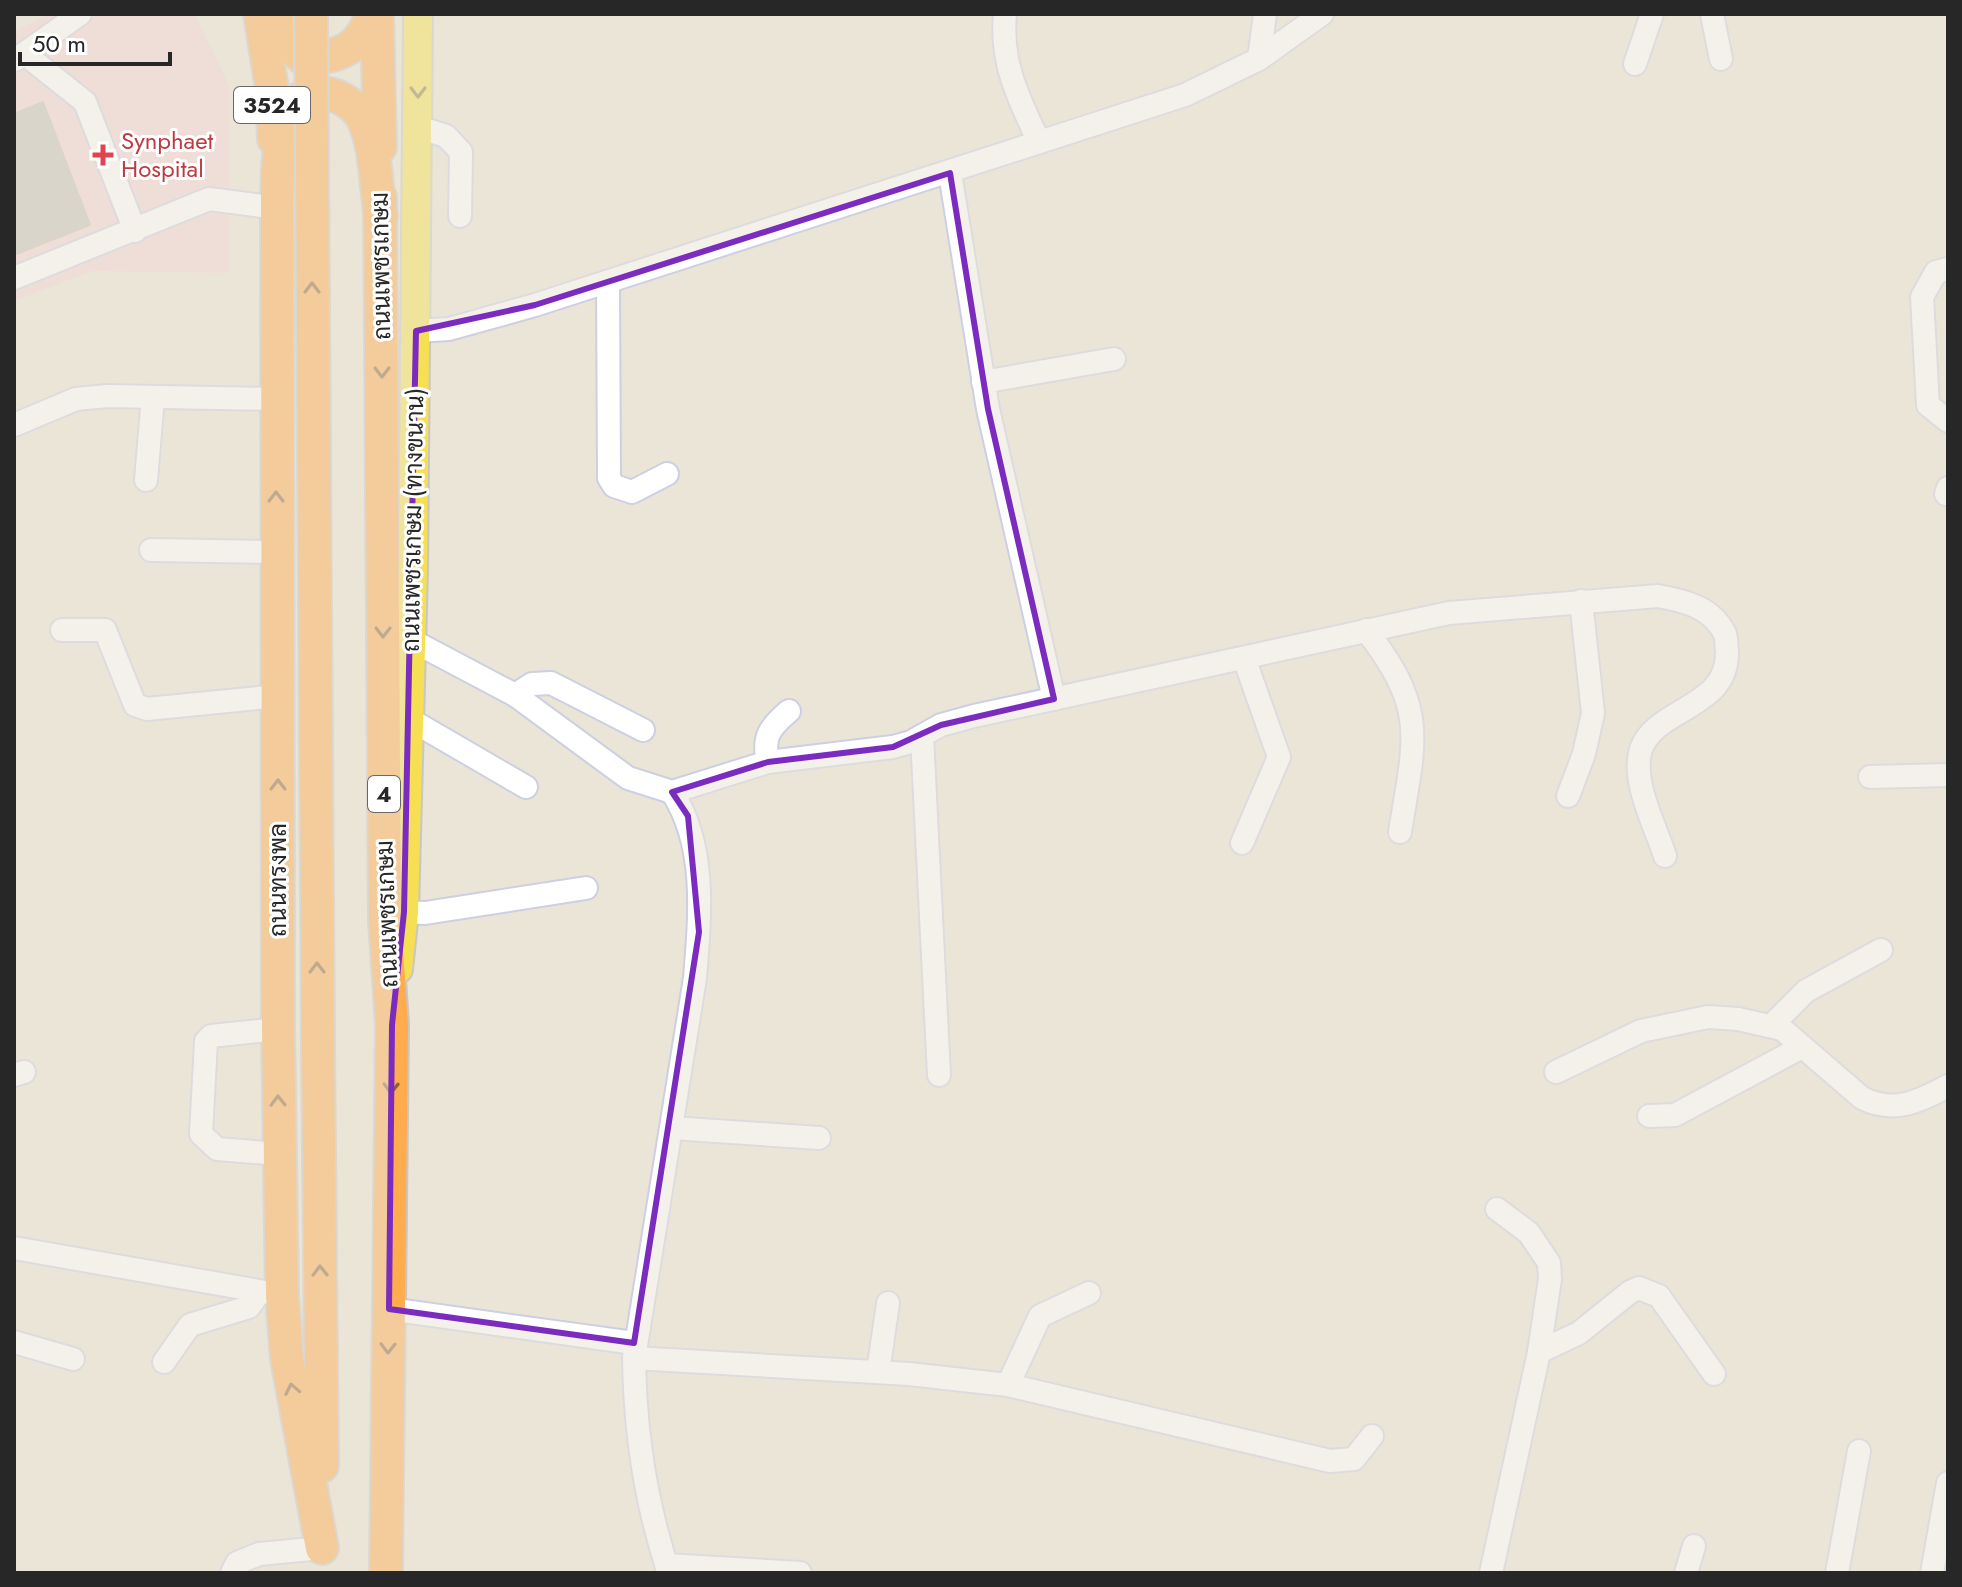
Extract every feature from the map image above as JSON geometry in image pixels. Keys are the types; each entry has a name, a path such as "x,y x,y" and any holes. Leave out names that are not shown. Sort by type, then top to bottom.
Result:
{"highway":[{"name":"ถนนทรงพล","path":"260,14 272,89 277,203 279,1154 270,1294 287,1359 322,1560"},
{"path":"274,14 288,44 303,58 325,59 350,49 362,36 371,14"},
{"path":"311,14 322,1560"},
{"name":"ถนนเพชรเกษม","path":"377,14 385,920 392,1025 386,1573"},
{"path":"277,203 288,111 300,98 320,92 336,96 362,117 369,137 381,216"}],"main road":[{"name":"ถนนเพชรเกษม (ทางขนาน)","path":"392,1025 404,912 409,719 418,14"}],"street":[{"path":"80,14 20,58 85,102 135,231"},
{"path":"1005,14 1003,46 1009,75 1039,142"},
{"path":"1259,59 1265,14"},
{"path":"416,331 449,329 608,282 1185,95 1259,59 1322,14"},
{"path":"1635,64 1652,14"},
{"path":"1712,14 1721,59"},
{"path":"418,127 446,136 461,152 460,216"},
{"path":"950,173 983,382 1054,699"},
{"path":"14,278 209,199 277,203"},
{"path":"1948,269 1936,272 1922,297 1928,405 1948,421"},
{"path":"608,282 609,478 622,492 632,492 667,474"},
{"path":"983,382 1114,359"},
{"path":"146,480 153,397"},
{"path":"14,425 45,409 76,399 277,399"},
{"path":"151,550 276,552"},
{"path":"411,640 515,695 628,778 672,792 768,762 893,747 941,725 1449,613 1658,596 1686,601 1712,615 1726,637 1727,666 1717,686 1648,733 1640,752 1638,773 1665,856"},
{"path":"1568,796 1584,754 1593,713 1581,601"},
{"path":"62,630 105,630 135,705 147,709 278,696"},
{"path":"1366,630 1387,657 1413,714 1410,767 1400,832"},
{"path":"1242,843 1279,757 1244,658"},
{"path":"515,695 532,684 551,683 643,730"},
{"path":"768,762 764,745 767,733 789,711"},
{"path":"409,719 526,787"},
{"path":"922,736 939,1075"},
{"path":"1870,777 1948,775"},
{"path":"672,792 688,816 699,895 695,978 634,1350 635,1419 644,1479 668,1569 800,1573"},
{"path":"404,912 425,913 586,888"},
{"path":"1773,1024 1806,991 1881,950"},
{"path":"1556,1072 1641,1031 1708,1017 1773,1024 1862,1098 1877,1106 1914,1103 1948,1086"},
{"path":"278,1029 211,1036 206,1041 201,1134 217,1149 279,1154"},
{"path":"1649,1116 1675,1115 1802,1047"},
{"path":"672,1128 819,1138"},
{"path":"1491,1573 1539,1352 1549,1263 1529,1233 1497,1209"},
{"path":"14,1248 270,1294"},
{"path":"1539,1352 1579,1333 1639,1288 1659,1296 1714,1374"},
{"path":"1008,1385 1040,1316 1089,1293"},
{"path":"164,1362 190,1325 249,1307 270,1294"},
{"path":"878,1372 888,1303"},
{"path":"389,1309 634,1350 1008,1385 1330,1461 1354,1459 1372,1436"},
{"path":"14,1342 73,1359"},
{"path":"1837,1573 1859,1451"},
{"path":"1932,1573 1948,1483"},
{"path":"1686,1573 1694,1546"},
{"path":"232,1573 237,1563 259,1554 322,1560"}],"highlighted area":[{"path":"950,173 988,409 1054,699 941,725 893,747 768,762 672,792 688,816 699,932 634,1343 389,1309 392,1025 404,912 416,331 535,305"}],"shaded area":[{"path":"49,14 195,14 229,85 229,273 93,271 14,301 14,31"}],"building":[{"path":"43,102 90,225 14,255 14,114"}],"place":[{"name":"Synphaet Hospital","path":"103,155"}]}
